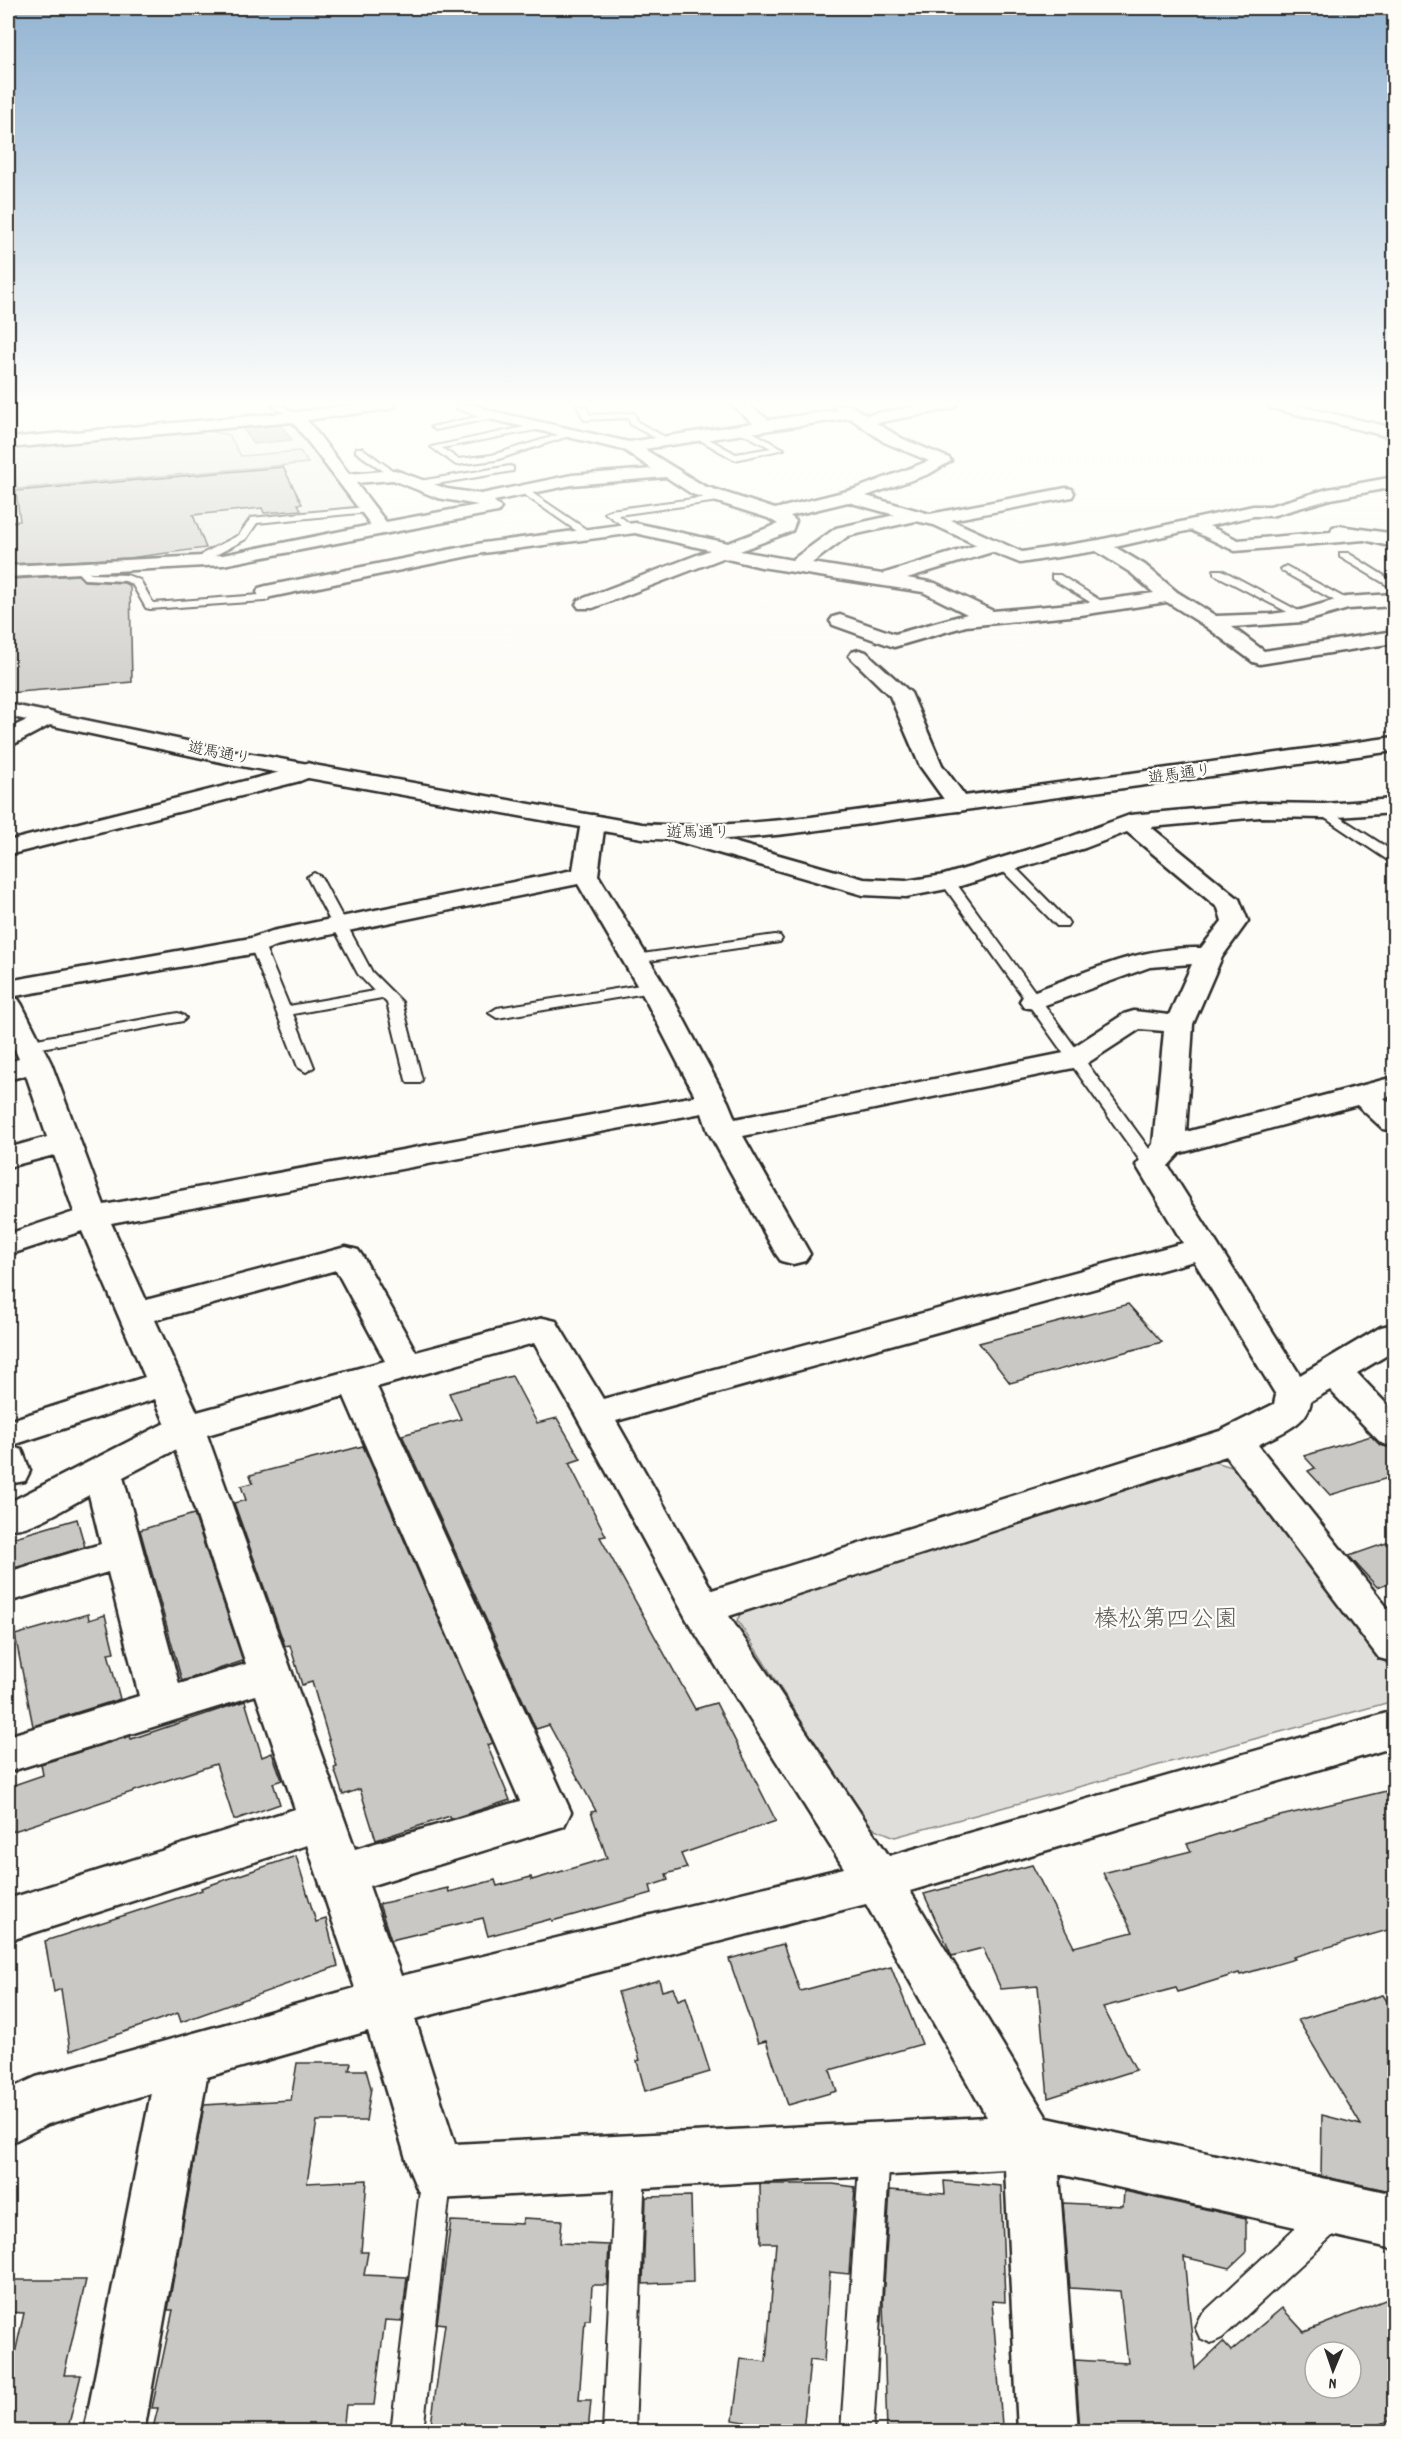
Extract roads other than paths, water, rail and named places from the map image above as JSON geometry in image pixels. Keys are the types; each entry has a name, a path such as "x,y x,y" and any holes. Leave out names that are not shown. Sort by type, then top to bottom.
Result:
{"street":[{"path":"374,519 382,528"},
{"path":"8,572 223,560 432,519"},
{"path":"586,604 786,527 787,521 783,519"},
{"path":"796,566 842,532 918,519"},
{"path":"927,519 939,521 1020,558 1099,545 1217,519"},
{"path":"1292,519 1361,535 1391,538"},
{"path":"1193,524 1235,546 1361,535"},
{"path":"266,592 483,548 630,528 726,550 760,562 928,587 989,617"},
{"path":"334,538 395,566"},
{"path":"1099,545 1138,569 1170,596 1212,622 1260,658 1395,637"},
{"path":"882,580 993,546"},
{"path":"840,621 894,641 964,620 1104,606 1170,596"},
{"path":"1212,622 1303,616 1346,603 1395,600"},
{"path":"1346,603 1395,627"},
{"path":"860,656 900,693 931,766 959,804"},
{"name":"遊馬通り","path":"8,710 219,754 642,831 682,835 741,832 1395,744"},
{"path":"8,738 46,718"},
{"path":"8,848 292,776 307,770"},
{"path":"682,835 863,887 906,889 948,882 1005,865 1130,822 1260,810 1324,811 1395,806"},
{"path":"593,822 585,875 653,988 718,1116 793,1254"},
{"path":"702,1609 1234,1440 1291,1411 1294,1395 1203,1248 1160,1156 1179,1024 1209,957 1235,921 1230,905 1130,822"},
{"path":"8,989 256,945 272,939 585,875"},
{"path":"1034,1001 1122,969 1133,962 1184,955 1209,957"},
{"path":"8,1005 23,1060 66,1142 92,1217 186,1428 385,2003 437,2172 1030,2141 1395,2222"},
{"path":"8,1245 92,1217 1076,1058 1134,1020 1179,1024"},
{"path":"1160,1156 1395,1086"},
{"path":"1362,1094 1395,1122"},
{"path":"8,1158 66,1142"},
{"path":"594,1414 1203,1248"},
{"path":"135,1314 346,1257 406,1367"},
{"path":"15,1516 186,1428 543,1329 594,1414 702,1609 878,1880 1030,2141 1048,2432"},
{"path":"1294,1395 1395,1335"},
{"path":"1334,1371 1395,1434"},
{"path":"341,1874 548,1812 356,1381"},
{"path":"9,1455 165,1383"},
{"path":"1234,1440 1395,1646"},
{"path":"102,1471 163,1706"},
{"path":"8,1587 123,1552"},
{"path":"8,1754 271,1673"},
{"path":"8,2118 36,2102 184,2059 385,2003 878,1880 1395,1729"},
{"path":"8,1920 322,1820"},
{"path":"114,2432 184,2059"}],"lane":[{"path":"202,561 208,555 243,537 254,520 267,519"},
{"path":"564,519 586,534"},
{"path":"618,519 630,528"},
{"path":"1344,555 1395,586"},
{"path":"79,568 87,577 127,578 136,582 150,606 264,598 266,592"},
{"path":"1286,569 1346,603"},
{"path":"1218,572 1303,616"},
{"path":"1056,577 1104,606"},
{"path":"1324,811 1395,858"},
{"path":"1005,865 1062,923"},
{"path":"314,877 366,974 394,1002 414,1080"},
{"path":"948,882 1076,1058 1160,1156"},
{"path":"635,959 775,939"},
{"path":"256,945 285,1011 306,1067"},
{"path":"497,1013 653,988"},
{"path":"285,1011 386,993"},
{"path":"23,1060 178,1018"},
{"path":"857,2432 875,2149"},
{"path":"619,2432 630,2161"},
{"path":"407,2432 437,2172"},
{"path":"1211,2327 1339,2209"}],"park label":[{"name":"榛松第四公園","path":"1166,1621"}]}
